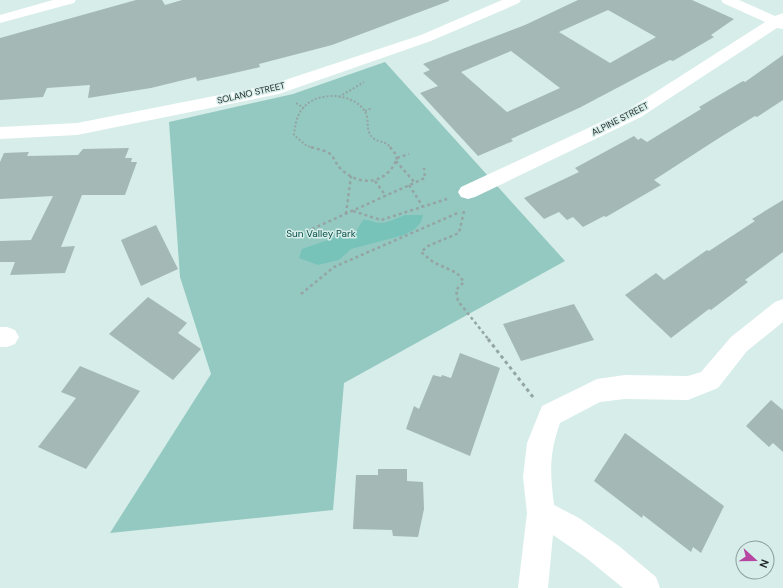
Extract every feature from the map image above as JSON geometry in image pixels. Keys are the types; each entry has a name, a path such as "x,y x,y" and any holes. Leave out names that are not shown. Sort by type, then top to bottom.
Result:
{"street":[{"path":"0,19 69,0"},
{"name":"SOLANO STREET","path":"0,133 77,129 273,90 426,38 514,0"},
{"path":"728,0 781,21"},
{"name":"ALPINE STREET","path":"468,192 635,113 781,21"},
{"path":"533,588 541,513 537,477 540,443 551,415 597,391 625,387 688,388 709,380 739,344 783,309"},
{"path":"541,513 564,525 626,571 644,588"}],"path":[{"path":"339,97 367,80"},
{"path":"409,154 397,159 394,168 387,175 375,181 358,180 340,169 331,154 307,146 294,135 295,123 300,113 309,102 326,96 339,97 355,101 365,111 369,118 367,129 374,139 387,142 397,156 397,159 415,183"},
{"path":"365,111 372,108"},
{"path":"312,229 415,183 424,178 424,168"},
{"path":"346,214 351,176"},
{"path":"375,181 386,196"},
{"path":"409,185 423,207"},
{"path":"353,211 381,220 468,192"},
{"path":"468,192 459,233 428,246 421,252 433,262 457,273 461,278 464,282 456,290 458,301 534,399 551,415"},
{"path":"301,294 334,267 408,236 464,210"}],"green space":[{"name":"Sun Valley Park","path":"385,62 565,261 344,383 333,510 110,533 211,374 180,277 169,122 293,94"}],"shaded area":[{"path":"405,215 423,215 421,222 415,229 404,235 351,249 339,260 318,265 299,258 302,249 357,230 363,220 382,223"}],"building":[{"path":"136,0 162,0 165,5 182,0 449,1 332,45 259,64 260,67 221,76 197,81 196,77 151,88 88,98 90,85 47,88 43,97 0,100 0,38"},
{"path":"578,0 692,0 734,19 711,35 714,37 673,61 670,60 579,108 511,139 513,141 478,156 420,93 438,86 423,73 430,70 423,64 525,25","holes":["608,10 656,37 610,63 559,32","511,51 560,88 507,112 461,72"]},
{"path":"783,55 783,100 757,117 755,116 719,138 654,180 661,185 606,217 604,216 583,227 573,217 567,220 559,212 544,219 524,198 579,172 575,168 634,136 638,140 641,138 647,142 701,109 699,107 743,81 745,82"},
{"path":"129,148 125,158 132,158 131,162 137,162 125,195 82,195 61,247 75,246 65,273 10,275 15,262 0,262 0,241 31,240 53,196 0,199 0,162 4,153 29,152 27,156 78,155 83,149"},
{"path":"783,200 783,252 745,280 748,282 671,338 625,295 656,273 664,280 707,250 709,251 755,221 752,219"},
{"path":"156,225 178,269 141,286 121,240"},
{"path":"148,297 187,323 178,333 201,349 173,380 109,334"},
{"path":"574,304 594,340 521,361 503,324"},
{"path":"460,353 500,368 470,456 406,429 414,406 419,409 433,375 441,377 442,375 451,378"},
{"path":"80,366 140,391 86,469 38,447 76,398 61,392"},
{"path":"771,400 783,410 783,452 773,443 769,447 746,426"},
{"path":"625,433 724,506 701,553 693,547 691,552 643,515 642,518 594,481"},
{"path":"378,469 407,469 407,481 423,482 424,509 418,537 393,536 392,530 353,529 356,475 378,475"}]}
